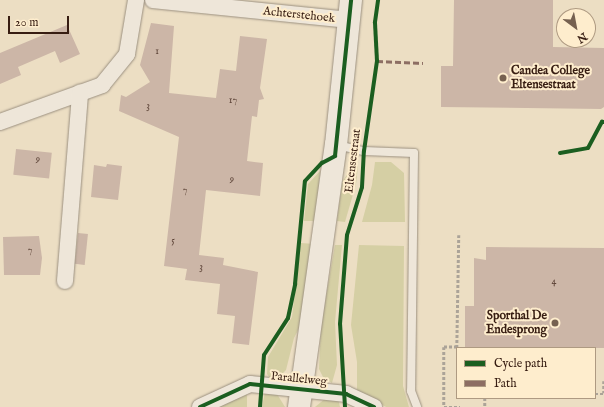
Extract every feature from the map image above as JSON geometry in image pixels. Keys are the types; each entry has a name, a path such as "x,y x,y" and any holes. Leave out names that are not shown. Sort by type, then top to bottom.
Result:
{"street":[{"path":"0,122 102,86 127,54 136,0"},
{"name":"Achterstehoek","path":"153,0 350,10"},
{"name":"Eltensestraat","path":"300,397 336,145 350,10"},
{"path":"65,281 80,94"},
{"name":"Parallelweg","path":"200,407 217,397 250,384 300,397 346,394 374,407"}],"lane":[{"path":"336,145 364,151 414,152 411,391 417,407"}],"path":[{"path":"459,235 457,347 444,347 444,407 460,407"},
{"path":"604,381 604,394"}],"shaded area":[{"path":"375,162 391,162 404,173 405,222 362,222 372,185"},
{"path":"358,166 356,184 345,222 337,221 342,182 349,172"},
{"path":"320,171 317,221 304,221 308,184"},
{"path":"301,243 315,244 301,324 294,338 286,370 281,375 270,378 267,374 268,357 292,317"},
{"path":"335,245 342,245 335,322 337,365 332,383 323,377 319,369 321,325"},
{"path":"359,245 404,246 403,386 409,407 386,407 357,391 357,362 351,325"},
{"path":"265,392 277,394 285,407 262,407"},
{"path":"241,394 247,394 247,407 214,407"},
{"path":"326,398 338,399 340,407 315,407"}],"building":[{"path":"454,0 553,0 553,47 604,48 604,107 601,109 441,107 441,66 453,66"},
{"path":"151,23 174,26 169,93 216,98 220,69 236,71 240,36 267,39 260,88 264,99 259,100 257,117 252,116 247,161 263,163 260,196 206,190 199,255 224,258 223,265 258,272 249,345 232,343 235,316 217,314 220,284 185,280 187,269 164,266 179,137 119,111 121,95 126,97 150,82 140,65"},
{"path":"67,25 80,54 60,63 55,51 18,67 21,75 0,84 0,53"},
{"path":"16,149 52,153 49,179 13,175"},
{"path":"107,164 122,166 118,200 91,197 94,165 106,167"},
{"path":"78,233 88,234 85,265 75,264"},
{"path":"39,236 42,258 40,275 4,275 3,237"},
{"path":"486,247 604,248 604,348 465,347 465,306 474,306 474,258 486,260"}],"marked path":[{"path":"377,61 423,63"}],"cycle path":[{"path":"260,407 264,355 288,318 295,284 305,181 322,163 335,156 351,0"},
{"path":"345,407 340,324 347,235 362,187 364,151 377,61 375,22 378,0"},
{"path":"560,153 588,148 602,122 604,122"},
{"path":"200,407 250,384 346,394 374,407"}],"place":[{"name":"Candea College Eltensestraat","path":"503,78"},
{"name":"Sporthal De Endesprong","path":"555,323"}]}
